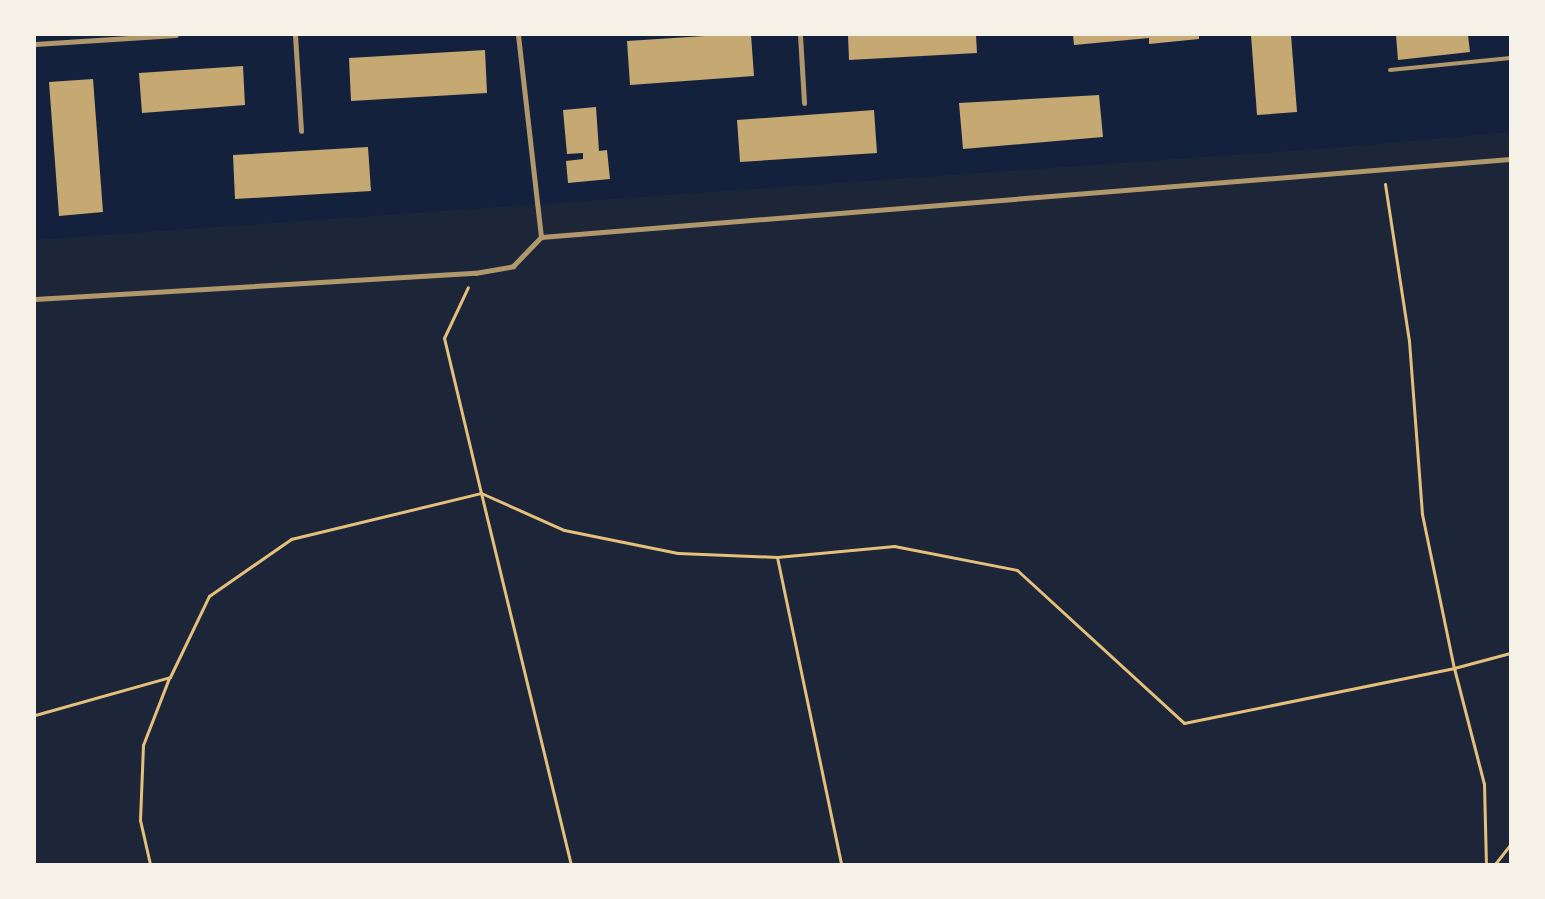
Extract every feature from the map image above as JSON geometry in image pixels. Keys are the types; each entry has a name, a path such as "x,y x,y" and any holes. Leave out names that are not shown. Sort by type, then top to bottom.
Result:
{"street":[{"path":"35,44 176,35"},
{"path":"295,35 301,131"},
{"path":"518,35 541,237"},
{"path":"800,35 804,103"},
{"path":"35,299 475,273 513,266 541,237 1510,159"}],"lane":[{"path":"1390,70 1510,58"}],"path":[{"path":"1383,168 1409,341 1422,514 1454,668 1484,784 1486,864"},
{"path":"475,273 444,338 571,864"},
{"path":"150,864 140,820 143,745 170,678 209,596 290,539 481,493 564,530 678,553 777,557 894,546 1017,570 1184,723 1454,668 1510,653"},
{"path":"777,557 842,864"},
{"path":"35,715 170,678"},
{"path":"1495,864 1510,845"}],"shaded area":[{"path":"1510,132 1510,864 35,864 35,240 1346,147"}],"building":[{"path":"751,35 754,76 630,85 627,41"},
{"path":"848,35 976,35 977,53 849,60"},
{"path":"1073,35 1199,35 1199,39 1149,44 1149,38 1074,45"},
{"path":"1251,35 1291,35 1297,112 1257,115"},
{"path":"1396,35 1468,35 1470,52 1398,60"},
{"path":"485,50 487,93 351,101 349,58"},
{"path":"243,66 245,105 142,113 139,73"},
{"path":"93,79 103,212 59,216 49,82"},
{"path":"1099,95 1103,137 963,149 959,103"},
{"path":"596,107 599,151 607,150 610,179 568,183 566,161 583,159 583,153 567,154 563,110"},
{"path":"874,110 877,153 740,162 737,120"},
{"path":"368,147 371,191 235,199 233,155"}]}
